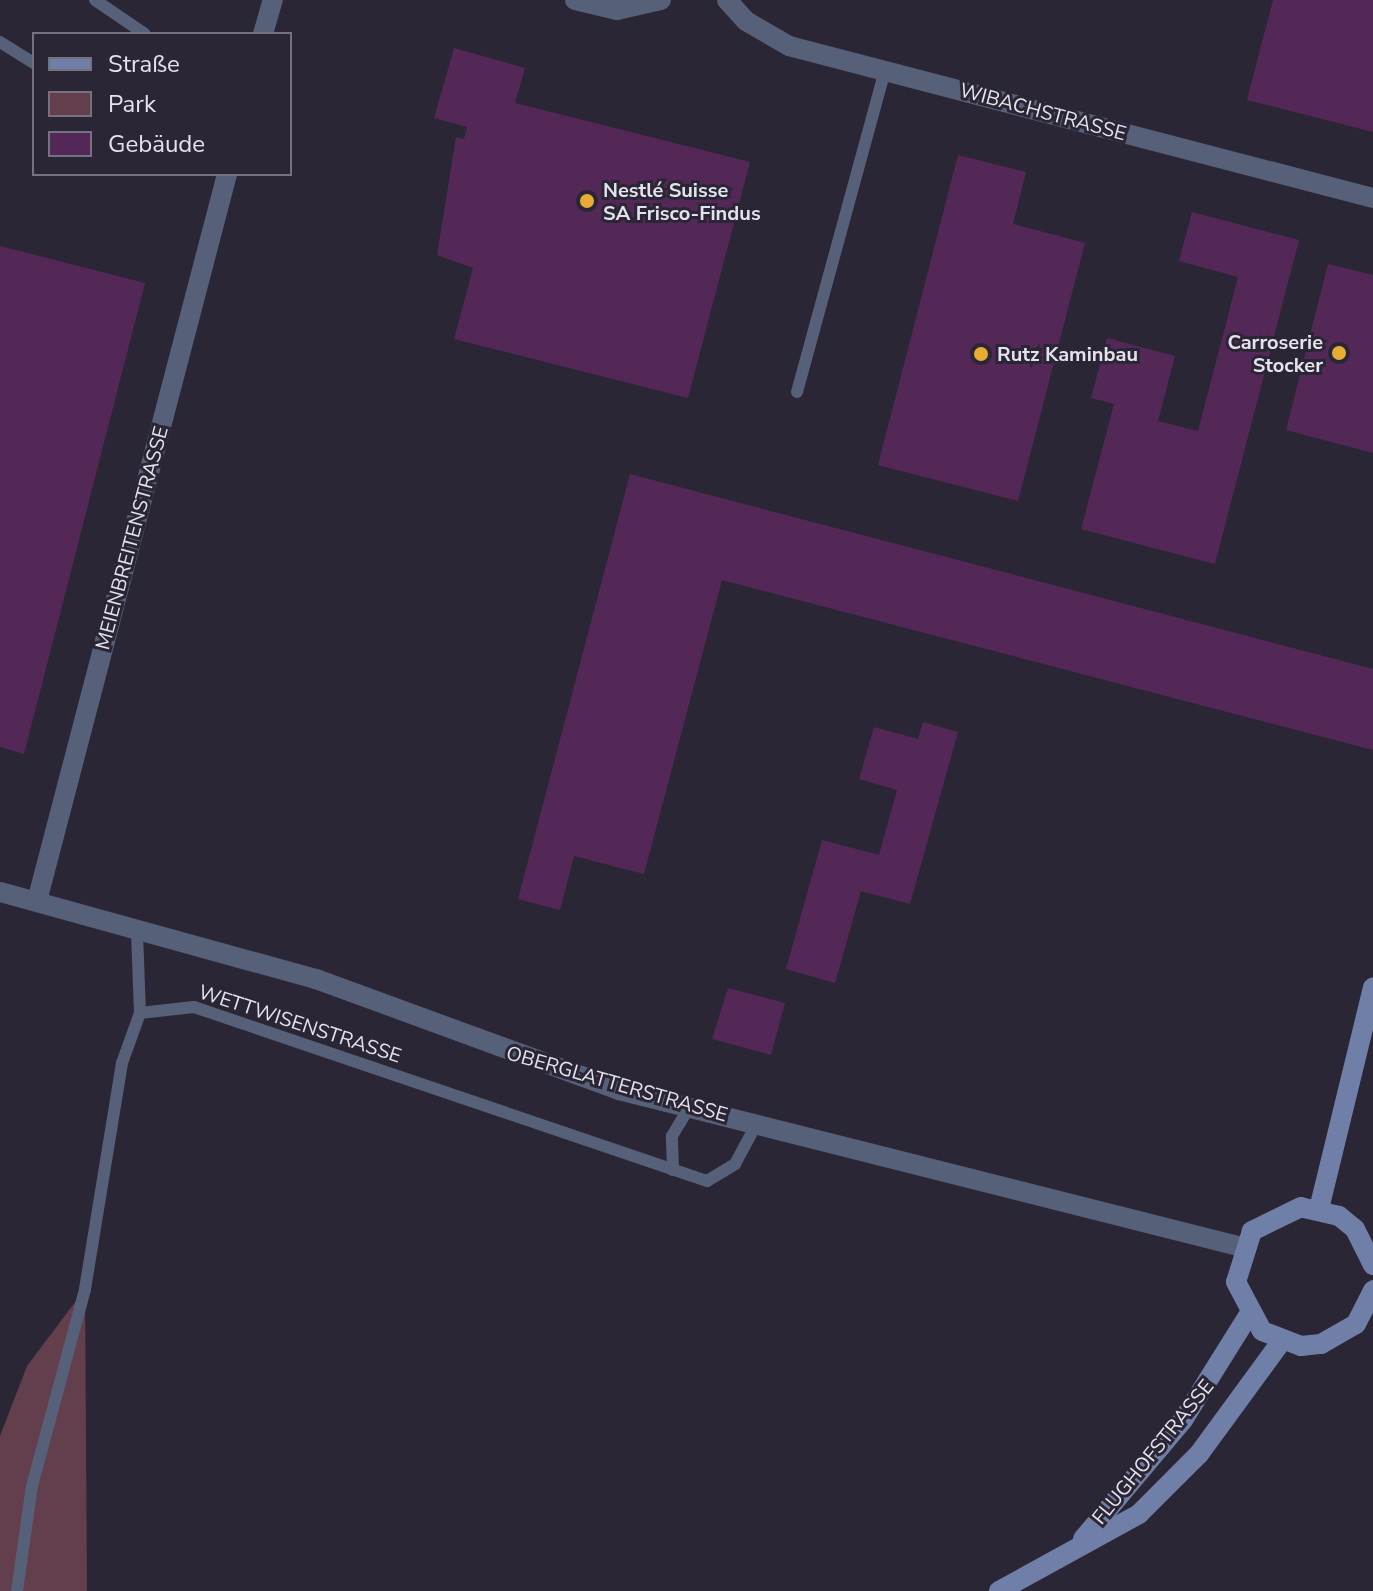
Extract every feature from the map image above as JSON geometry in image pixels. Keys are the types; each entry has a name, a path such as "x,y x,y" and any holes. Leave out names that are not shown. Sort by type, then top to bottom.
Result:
{"main road":[{"path":"1319,1209 1373,988"},
{"path":"1373,1265 1355,1229 1319,1209 1266,1219 1242,1247 1236,1282 1248,1316 1281,1342 1311,1345 1340,1336 1356,1324 1373,1290"},
{"name":"FLUGHOFSTRASSE","path":"1078,1545 1183,1420 1248,1316"},
{"name":"FLUGHOFSTRASSE","path":"999,1591 1139,1514 1168,1487 1281,1342"}],"street":[{"path":"264,32 273,0"},
{"path":"583,1 617,10 661,0"},
{"name":"WIBACHSTRASSE","path":"727,0 746,21 789,46 1373,198"},
{"name":"MEIENBREITENSTRASSE","path":"37,901 225,176"},
{"name":"OBERGLATTERSTRASSE","path":"0,892 316,979 471,1040 689,1108 1242,1247"}],"lane":[{"path":"95,0 142,32"},
{"path":"0,42 32,62"},
{"path":"797,392 885,70"},
{"path":"17,1591 32,1486 85,1289 122,1063 140,1013 137,932"},
{"name":"WETTWISENSTRASSE","path":"140,1013 194,1007 707,1181 735,1164 756,1125"},
{"path":"673,1170 672,1136 689,1108"}],"green space":[{"path":"85,1289 87,1591 0,1591 0,1436 27,1366"}],"building":[{"path":"1273,0 1373,0 1373,132 1247,100"},
{"path":"454,48 525,68 515,103 750,162 688,398 454,339 473,268 437,255 456,137 464,139 467,127 434,118"},
{"name":"Rutz Kaminbau","path":"958,155 1026,172 1013,224 1085,243 1018,501 878,465"},
{"path":"1192,212 1299,240 1215,564 1081,529 1114,404 1091,398 1107,338 1175,356 1158,421 1198,431 1238,277 1179,261"},
{"path":"0,246 145,283 24,754 0,747"},
{"name":"Carroserie Stocker","path":"1328,264 1373,275 1373,453 1286,430"},
{"path":"630,474 1373,669 1373,750 722,580 644,874 574,856 560,910 518,899"},
{"path":"923,722 958,732 910,904 861,891 835,983 786,969 822,840 879,855 897,790 859,779 874,727 918,739"},
{"path":"728,988 785,1003 771,1055 712,1039"}],"place":[{"name":"Nestlé Suisse SA Frisco-Findus","path":"587,201"},
{"name":"Carroserie Stocker","path":"1339,353"},
{"name":"Rutz Kaminbau","path":"981,354"}]}
